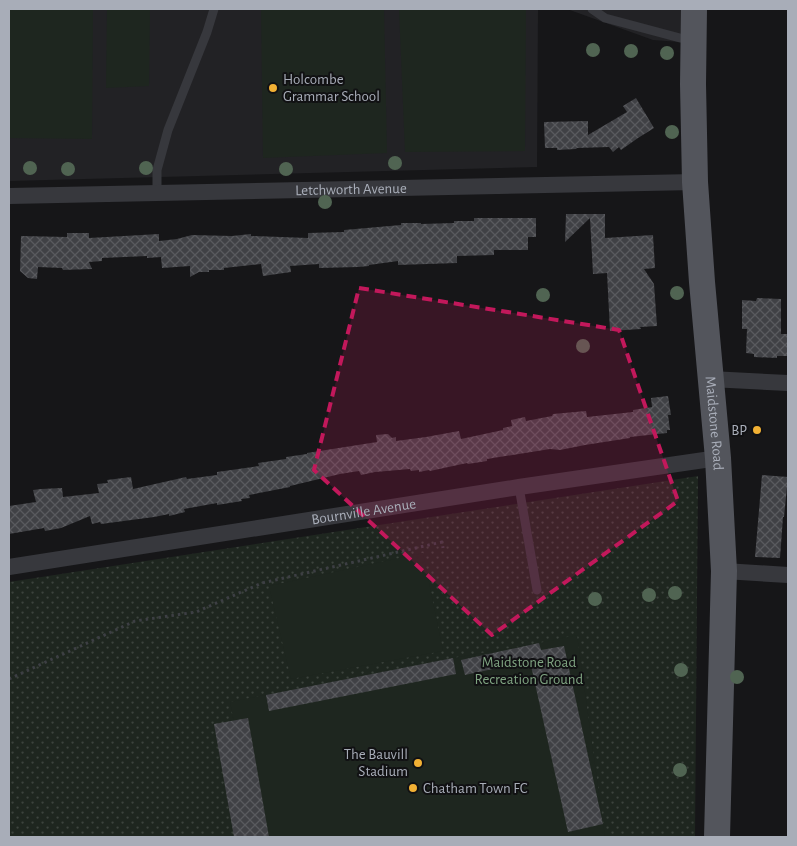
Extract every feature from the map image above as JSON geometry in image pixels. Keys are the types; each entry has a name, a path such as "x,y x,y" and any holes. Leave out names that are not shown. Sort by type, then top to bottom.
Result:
{"main road":[{"name":"Maidstone Road","path":"694,9 695,182 718,458 724,571 717,837"}],"street":[{"name":"Letchworth Avenue","path":"9,196 695,182"},
{"path":"710,379 788,382"},
{"name":"Bournville Avenue","path":"9,567 519,487 718,458"},
{"path":"724,571 788,575"}],"lane":[{"path":"157,194 157,170 168,130 207,32 214,9"},
{"path":"592,9 605,18 680,38"},
{"path":"519,487 537,590"}],"path":[{"path":"9,679 135,621 196,612 262,583 442,542 444,548"}],"highlighted area":[{"path":"359,288 619,330 678,501 492,635 314,470"}],"shaded area":[{"name":"Holcombe Grammar School","path":"9,9 538,9 537,167 9,181"},
{"path":"567,9 692,9 693,43 653,40"}],"green space":[{"path":"9,9 93,9 92,139 9,138"},
{"path":"107,9 150,9 149,86 106,88"},
{"path":"261,9 384,9 387,153 263,158"},
{"path":"399,9 526,9 525,151 405,152"},
{"name":"Maidstone Road Recreation Ground","path":"698,476 695,837 9,837 9,582"},
{"path":"423,553 443,651 291,679 269,586"},
{"name":"The Bauvill Stadium","path":"577,635 605,837 256,837 230,702"}],"building":[{"path":"636,98 654,128 621,150 619,147 613,152 609,147 557,150 557,148 545,148 544,122 588,121 588,135 627,112 623,106"},
{"path":"566,214 605,214 605,238 653,235 655,268 644,269 654,284 657,326 610,331 607,273 593,274 590,218 565,242"},
{"path":"474,218 536,218 536,237 528,237 528,250 494,250 494,255 457,256 457,263 398,265 398,261 358,267 319,268 319,264 290,266 291,272 263,276 261,264 224,268 224,270 209,270 209,272 199,272 190,277 190,266 162,268 161,257 147,258 147,256 102,258 102,261 89,262 92,269 63,270 62,268 38,267 37,279 28,278 20,271 21,236 67,237 67,233 89,233 89,238 159,234 159,241 192,235 232,236 251,234 251,236 308,238 308,233 344,232 344,230 401,225 401,223 454,223 454,221 474,221"},
{"path":"757,298 781,299 781,334 788,334 788,356 777,356 777,358 754,357 754,354 746,353 747,329 742,329 742,300 756,301"},
{"path":"668,396 671,415 668,415 670,430 667,430 667,433 630,437 560,450 550,449 487,459 487,461 430,471 419,472 419,470 411,471 410,469 361,475 359,471 249,495 250,498 241,499 242,501 184,509 185,512 169,516 169,514 92,524 90,516 61,528 45,531 44,528 9,534 9,506 36,502 33,490 62,488 63,497 99,493 97,484 108,483 107,480 131,477 133,489 186,477 187,479 217,475 217,472 259,466 258,463 286,459 286,457 377,442 376,435 388,434 392,438 396,437 396,441 459,431 461,439 503,430 503,428 512,426 511,420 525,417 526,421 552,416 553,414 586,411 587,417 633,412 633,410 652,407 651,398"},
{"path":"762,475 788,477 780,558 755,557"},
{"path":"539,643 541,650 564,646 603,824 568,832 530,661 465,675 461,660"},
{"path":"453,658 456,674 269,711 266,695"},
{"path":"248,718 269,837 234,837 214,724"}],"place":[{"name":"Holcombe Grammar School","path":"273,88"},
{"name":"BP","path":"757,430"},
{"name":"The Bauvill Stadium","path":"418,763"},
{"name":"Chatham Town FC","path":"413,788"}]}
